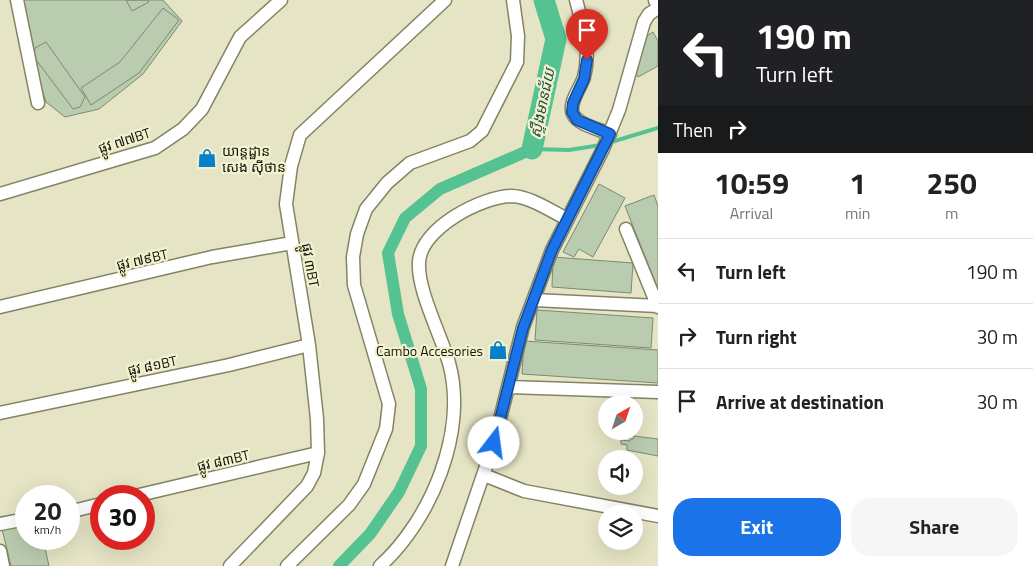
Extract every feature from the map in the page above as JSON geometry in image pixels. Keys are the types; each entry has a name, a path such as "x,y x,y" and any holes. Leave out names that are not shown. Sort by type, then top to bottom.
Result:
{"street":[{"path":"17,0 38,103"},
{"name":"ផ្លូវ ៧៧BT","path":"0,194 155,148 183,129 202,109 240,38 281,0"},
{"name":"ផ្លូវ ៣BT","path":"230,566 307,486 314,473 318,453 309,345 286,204 291,166 300,134 445,0"},
{"path":"287,566 349,505 364,484 386,429 389,404 354,285 353,258 357,234 366,209 387,182 410,163 470,141 482,131 517,62 518,36 513,0"},
{"path":"576,0 586,34 587,60 584,79 573,103 572,112 577,120 609,135"},
{"path":"452,566 456,548 484,475 509,387 523,328 552,250 603,149 620,110 644,22 649,14 658,8"},
{"path":"380,566 403,541 435,490 448,448 454,407 449,364 422,283 419,262 422,245 433,231 450,219 491,200 512,196 526,199 567,219"},
{"path":"534,300 658,307 626,229"},
{"name":"ផ្លូវ ៧៩BT","path":"0,307 212,257 292,244"},
{"name":"ផ្លូវ ៨១BT","path":"0,413 229,365 309,345"},
{"path":"509,387 658,392"},
{"name":"ផ្លូវ ៨៣BT","path":"155,491 318,453"},
{"path":"484,475 524,491 658,516"},
{"path":"0,524 15,521"},
{"path":"0,551 3,566"}],"building":[{"path":"19,0 163,0 182,21 143,74 99,109 65,117 46,102 31,55"},
{"path":"126,0 148,0 149,2 132,11"},
{"path":"163,8 179,20 139,73 91,105 81,88 120,62"},
{"path":"653,32 658,41 658,66 638,77 635,71 647,36"},
{"path":"46,42 85,97 80,107 73,109 34,57 35,48"},
{"path":"599,184 625,198 593,257 579,249 574,257 563,252"},
{"path":"654,195 658,206 658,289 625,206"},
{"path":"553,257 633,263 631,293 552,287"},
{"path":"537,310 653,318 651,348 535,340"},
{"path":"524,341 658,350 658,383 522,374"},
{"path":"643,437 658,439 658,456 643,453 643,450 627,450 627,445 621,444 621,440 643,440"},
{"path":"15,526 15,550 45,550 49,566 11,566 2,529"}],"waterway":[{"name":"ស្ទឹងមានជ័យ","path":"532,149 556,39 544,0"},
{"path":"608,143 658,128"},
{"path":"532,149 569,150 601,145"},
{"path":"339,566 370,534 399,492 421,446 421,389 398,314 388,253 405,218 440,189 532,149"}],"place":[{"name":"យាន្ដដ្ឋាន សេង ស៊ីថាន","path":"207,158"},
{"name":"Cambo Accesories","path":"498,350"}],"route":[{"path":"494,443 523,328 552,250 610,134 577,120 572,112 573,103 584,79 587,60"}]}
